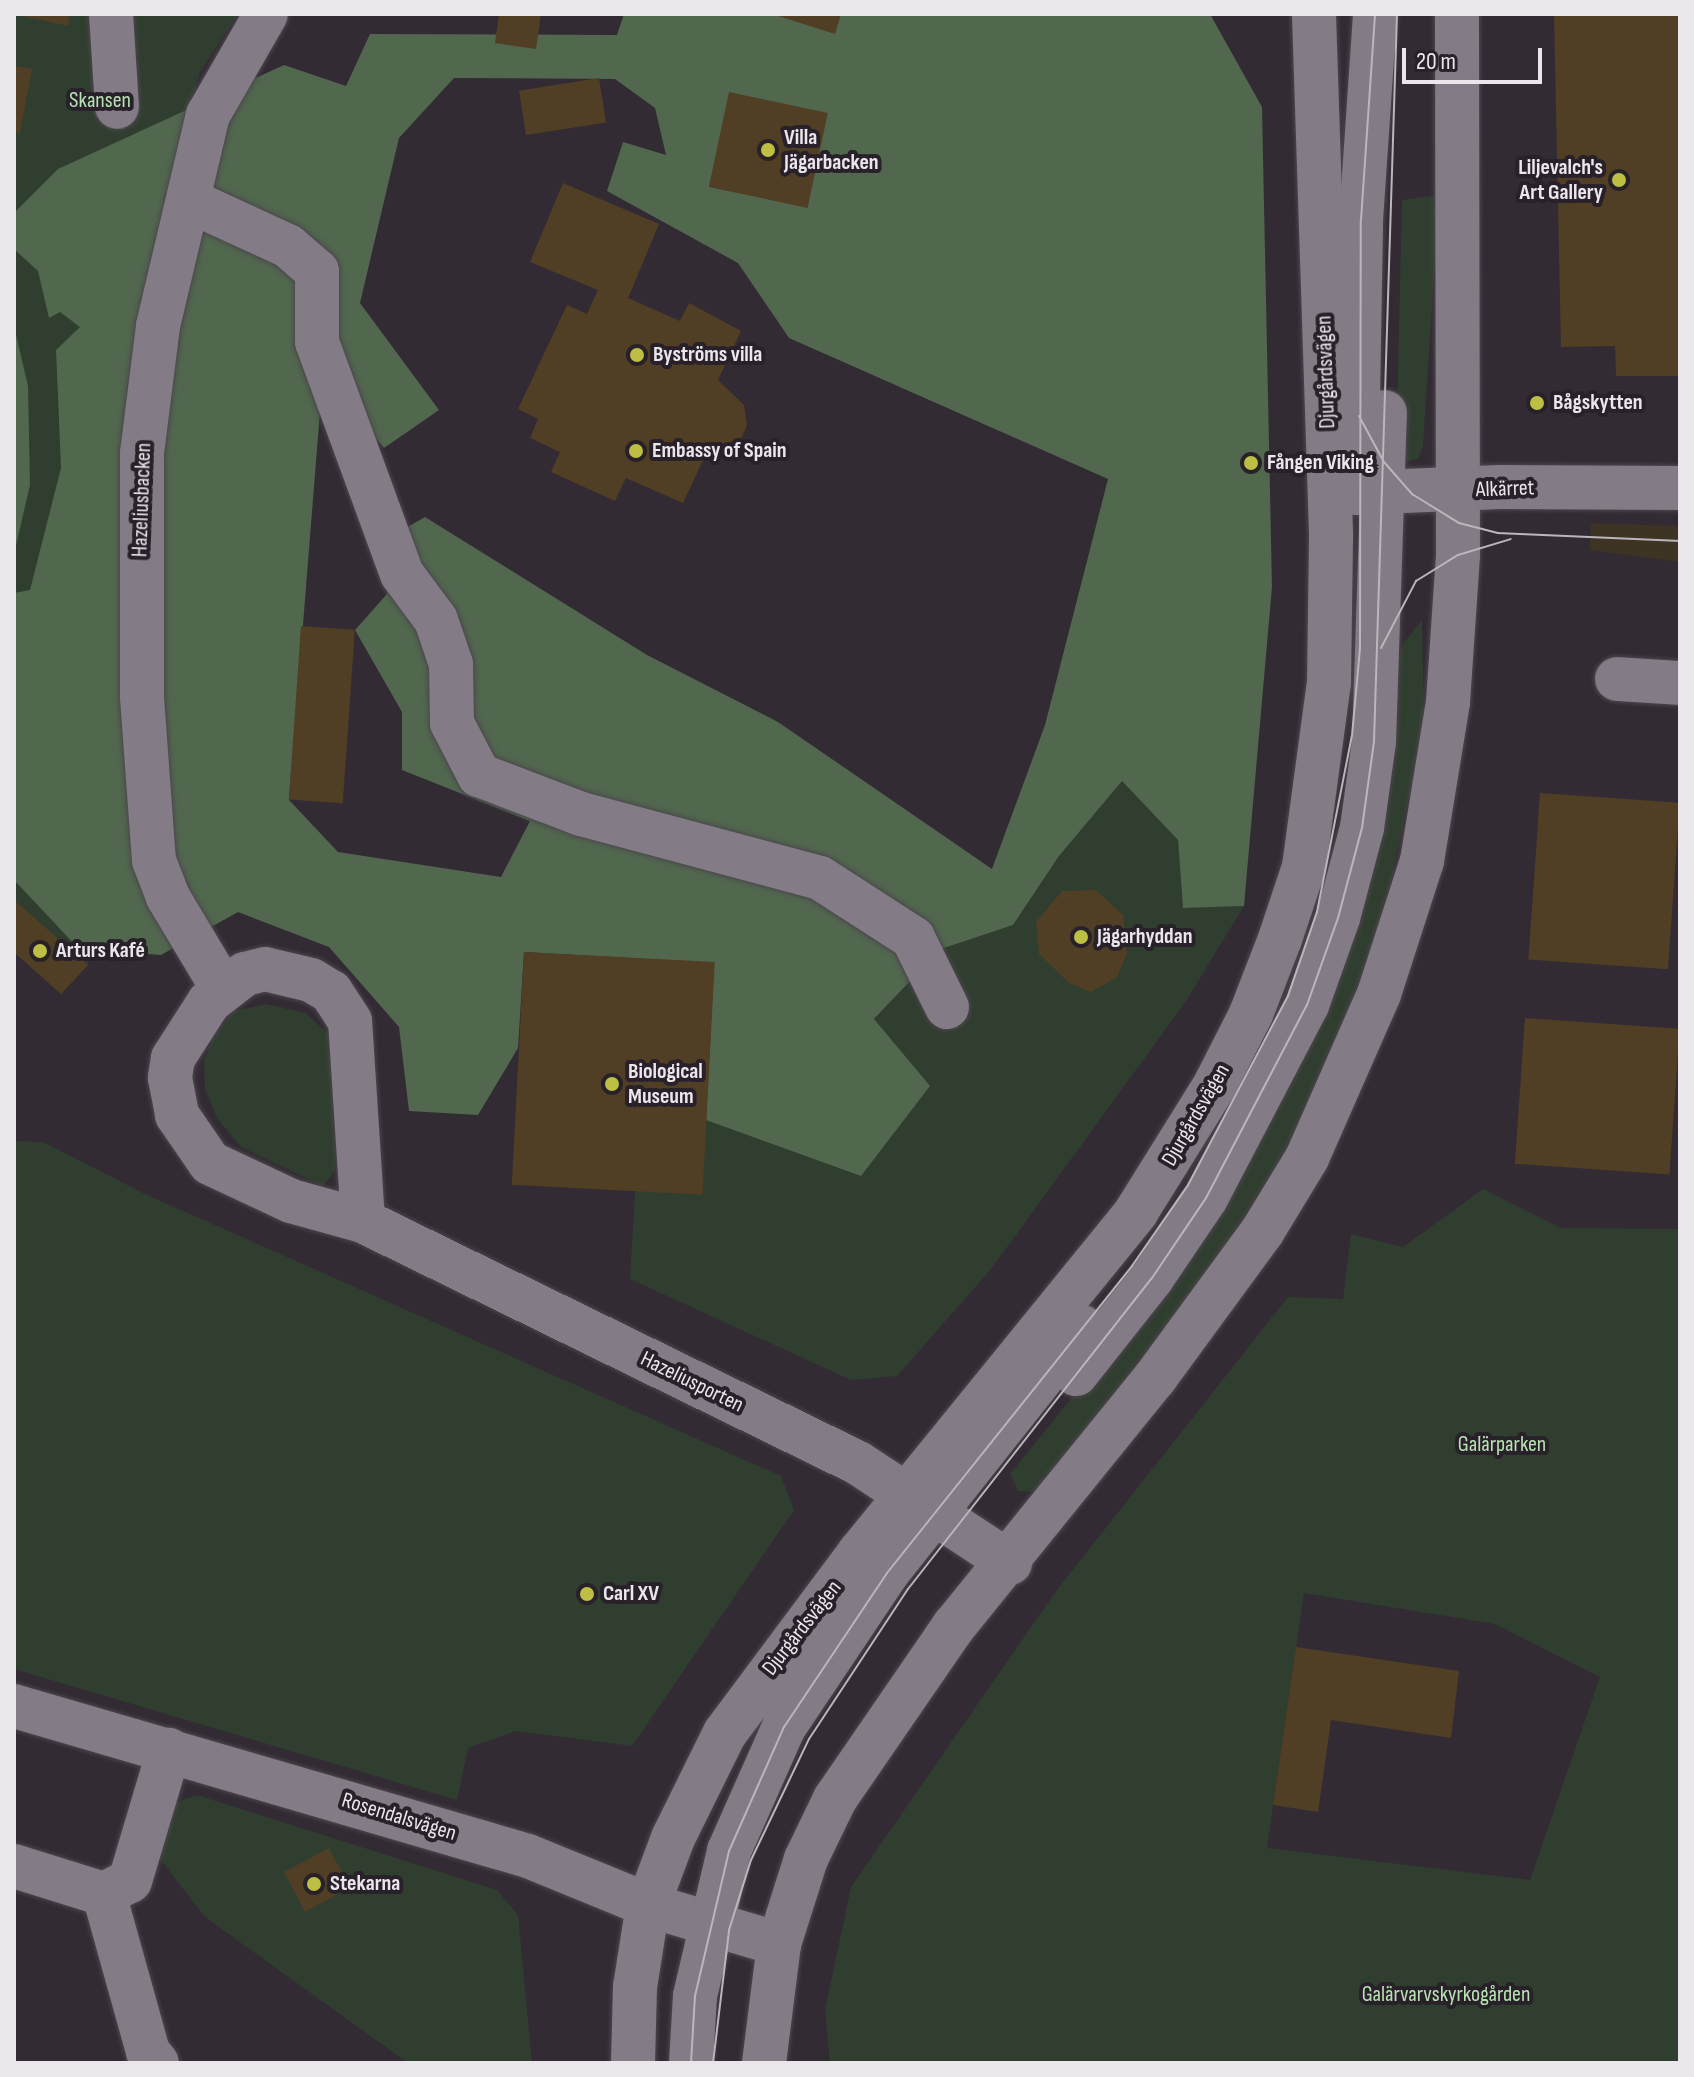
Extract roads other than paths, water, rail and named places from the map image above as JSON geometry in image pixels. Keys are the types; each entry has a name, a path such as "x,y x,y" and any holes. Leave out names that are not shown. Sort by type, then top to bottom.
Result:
{"street":[{"path":"111,14 117,107"},
{"name":"Hazeliusbacken","path":"223,989 168,897 154,861 142,696 142,453 158,326 208,115 266,14"},
{"name":"Djurgårdsvägen","path":"633,2063 635,1987 648,1905 673,1838 725,1733 1152,1278 1244,1130 1307,1005 1338,918 1364,814 1374,741 1357,493 1314,14"},
{"name":"Djurgårdsvägen","path":"1357,493 1361,220 1375,14"},
{"name":"Djurgårdsvägen","path":"713,2063 720,1927 729,1851 784,1727 830,1652 932,1510 1178,1150 1251,1014 1304,867 1357,493 1386,227 1397,14"},
{"path":"764,2063 779,1944 806,1859 835,1799 903,1695 1219,1295 1307,1158 1345,1079 1422,861 1448,702 1458,491 1457,14"},
{"path":"190,201 288,246 317,271 317,342 402,574 436,620 451,664 452,723 479,775 581,814 820,878 913,938 947,1007"},
{"name":"Alkärret","path":"1357,493 1680,488"},
{"path":"1617,679 1680,683"},
{"name":"Hazeliusporten","path":"363,1221 354,1035 344,1009 322,986 274,971 245,974 223,989 196,1018 173,1058 172,1096 188,1136 210,1163 291,1201 363,1221 858,1463 1010,1563"},
{"name":"Rosendalsvägen","path":"14,1706 556,1865 648,1905 779,1944"},
{"path":"14,1866 104,1894 130,1881 169,1750"},
{"path":"104,1894 148,2052 157,2063"},
{"name":"Djurgårdsvägen","path":"691,2063 695,1996 720,1927"}],"tram line":[{"path":"691,2063 695,1996 729,1851 784,1727 887,1573 1132,1266 1188,1185 1288,996 1317,912 1352,736 1360,648 1361,220 1375,14"},
{"path":"713,2063 729,1930 751,1860 809,1739 908,1589 1152,1278 1206,1198 1307,1005 1338,918 1362,828 1374,741 1397,14"},
{"path":"1359,416 1384,462 1412,494 1459,523 1498,533 1680,541"},
{"path":"1381,648 1416,581 1458,555 1511,539"}],"place":[{"name":"Villa Jägarbacken","path":"768,150"},
{"name":"Liljevalch's Art Gallery","path":"1619,180"},
{"name":"Byströms villa","path":"637,355"},
{"name":"Bågskytten","path":"1537,403"},
{"name":"Embassy of Spain","path":"636,451"},
{"name":"Fången Viking","path":"1251,463"},
{"name":"Jägarhyddan","path":"1081,937"},
{"name":"Arturs Kafé","path":"40,951"},
{"name":"Biological Museum","path":"612,1084"},
{"name":"Carl XV","path":"587,1594"},
{"name":"Stekarna","path":"314,1884"}],"park label":[{"name":"Skansen","path":"100,101"},
{"name":"Galärparken","path":"1502,1445"},
{"name":"Galärvarvskyrkogården","path":"1446,1995"}]}
